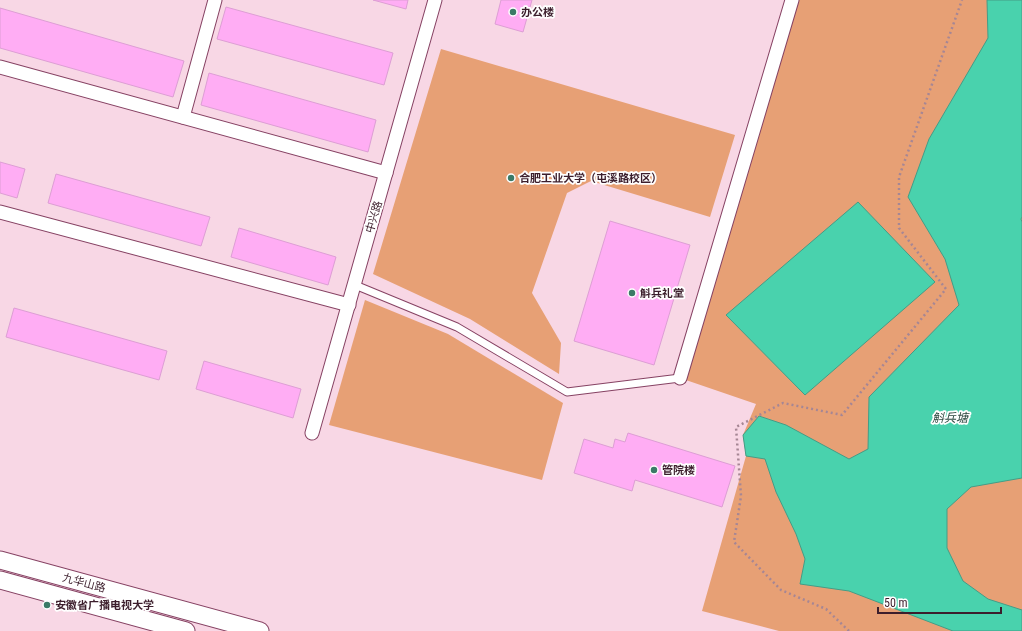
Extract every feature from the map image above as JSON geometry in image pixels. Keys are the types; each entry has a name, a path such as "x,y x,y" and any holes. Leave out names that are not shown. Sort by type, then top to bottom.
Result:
{"street":[{"path":"183,117 215,0"},
{"name":"中兴路","path":"312,433 435,0"},
{"path":"680,378 792,0"},
{"path":"0,67 386,173"},
{"path":"0,212 349,305"},
{"name":"九华山路","path":"0,560 260,631"},
{"name":"九华山路","path":"0,580 186,631"}],"lane":[{"path":"355,285 457,327 567,392 680,378"}],"path":[{"path":"849,631 826,609 781,590 734,542 741,496 736,427 783,403 842,415 946,289 899,228 900,178 962,0"}],"shaded area":[{"path":"792,0 1022,0 1022,631 779,631 702,611 746,456 743,435 756,404 680,378"},
{"path":"441,49 735,135 710,217 591,181 567,193 532,293 561,343 559,374 470,319 373,274"},
{"path":"365,300 448,334 563,403 542,480 329,425"}],"water":[{"name":"斛兵塘","path":"987,0 1022,0 1022,478 971,487 947,509 947,548 963,581 988,599 1022,610 1022,631 953,631 849,591 800,584 805,559 796,534 776,492 765,459 746,456 743,435 759,416 786,425 849,459 868,449 869,397 959,305 945,259 908,197 929,139 988,38"},
{"path":"858,202 935,282 805,395 726,315"}],"building":[{"path":"373,0 408,0 406,9"},
{"name":"办公楼","path":"501,0 532,0 523,32 495,24"},
{"path":"226,7 393,53 384,85 217,39"},
{"path":"0,8 184,61 173,97 0,48"},
{"path":"209,73 376,120 368,152 201,105"},
{"path":"0,162 25,169 17,198 0,193"},
{"path":"56,174 210,217 201,246 48,203"},
{"name":"斛兵礼堂","path":"610,221 690,245 654,365 574,341"},
{"path":"239,228 336,257 328,285 231,257"},
{"path":"14,308 167,351 159,380 6,337"},
{"path":"204,361 301,389 293,418 196,389"},
{"name":"管院楼","path":"628,433 735,466 722,507 635,480 632,491 574,473 584,439 613,448 615,439 625,442"}],"place":[{"name":"办公楼","path":"513,12"},
{"name":"合肥工业大学（屯溪路校区）","path":"511,178"},
{"name":"斛兵礼堂","path":"632,293"},
{"name":"管院楼","path":"654,470"},
{"name":"安徽省广播电视大学","path":"47,605"}]}
